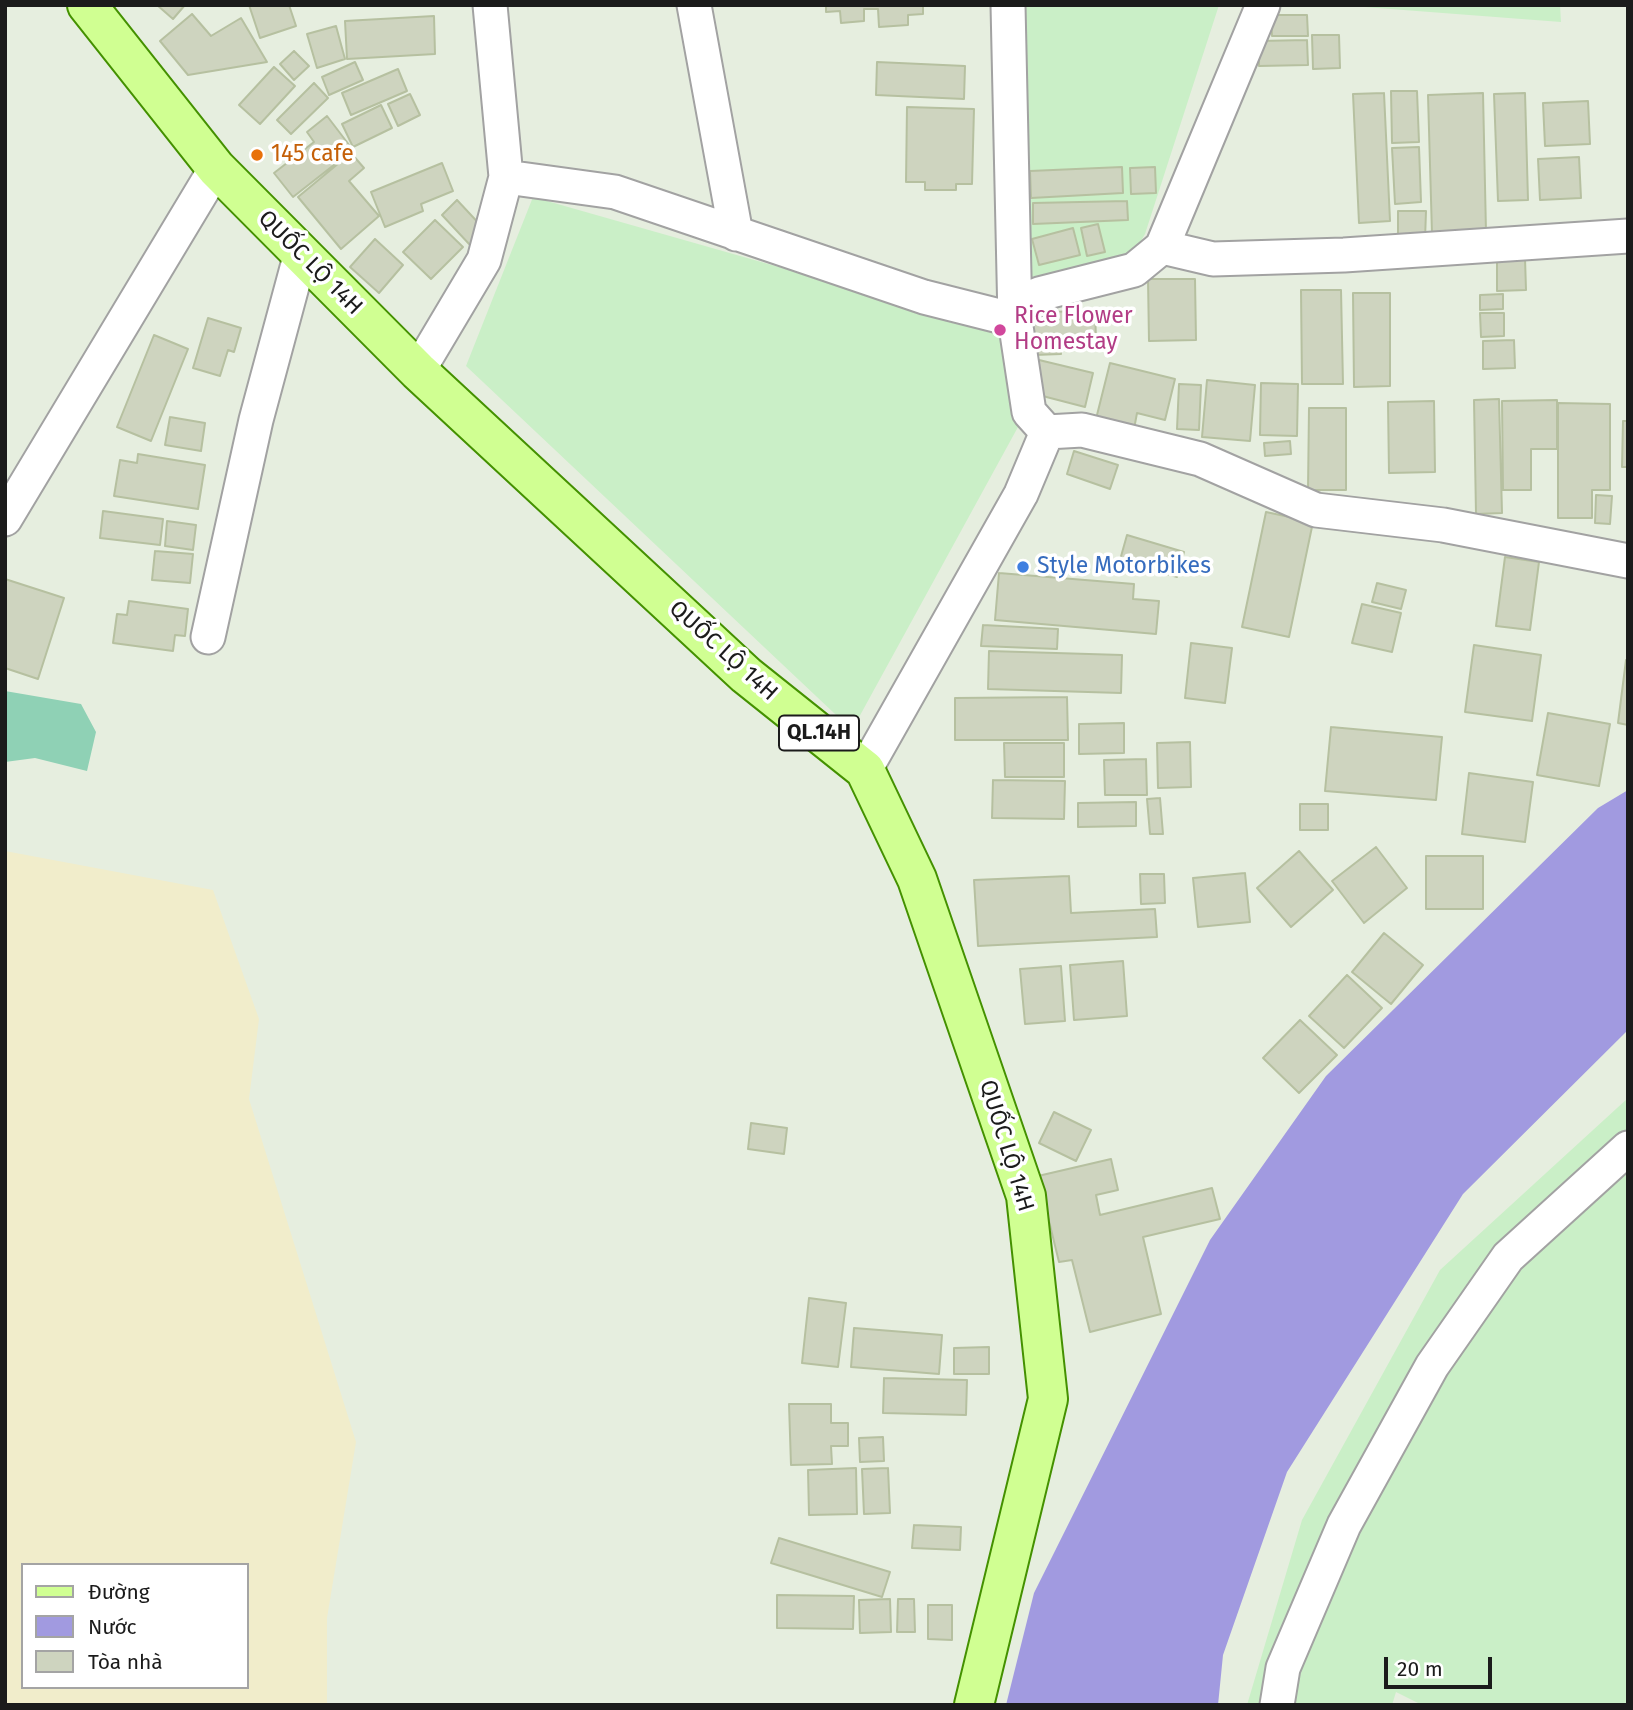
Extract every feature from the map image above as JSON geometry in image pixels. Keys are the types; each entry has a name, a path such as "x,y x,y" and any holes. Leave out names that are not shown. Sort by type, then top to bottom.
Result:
{"main road":[{"name":"QUỐC LỘ 14H","path":"87,5 216,168 418,372 746,675 865,770 918,879 1021,1183 1027,1210 1048,1399 974,1705"}],"street":[{"path":"418,372 484,260 506,177 490,5"},
{"path":"694,5 736,234"},
{"path":"1008,5 1014,320 1029,412 1047,432"},
{"path":"1014,320 1039,294 1134,270 1162,247 1263,5"},
{"path":"5,519 216,168"},
{"path":"506,177 615,192 924,297 1014,320"},
{"path":"1162,247 1213,259 1344,255 1628,236"},
{"path":"208,637 256,420 301,253"},
{"path":"1047,432 1082,430 1200,459 1316,510 1443,525 1628,561"},
{"path":"865,770 1021,494 1047,432"},
{"path":"1277,1705 1283,1668 1344,1525 1432,1366 1508,1257 1628,1148"}],"shaded area":[{"path":"5,851 213,890 259,1019 249,1099 356,1442 327,1618 327,1705 5,1705"}],"green space":[{"path":"1019,5 1219,5 1145,234 1127,265 1016,285"},
{"path":"1338,5 1560,5 1561,22"},
{"path":"533,197 1000,330 1018,427 852,730 466,366"},
{"path":"5,691 81,704 96,732 87,771 35,758 5,762"},
{"path":"1628,1098 1628,1705 1422,1705 1396,1692 1392,1705 1247,1705 1302,1520 1440,1270"}],"water":[{"path":"1628,790 1628,1030 1463,1194 1287,1472 1223,1655 1218,1705 1006,1705 1034,1593 1210,1240 1326,1076 1598,808"}],"building":[{"path":"157,5 185,5 173,19"},
{"path":"249,5 289,5 296,26 260,38"},
{"path":"826,5 923,5 923,14 908,15 908,25 879,27 878,9 864,9 864,21 841,23 840,11 826,12"},
{"path":"192,14 211,36 241,18 267,62 188,75 160,41"},
{"path":"1271,15 1307,15 1308,36 1272,36"},
{"path":"434,16 435,54 347,59 345,21"},
{"path":"336,26 345,59 317,68 307,34"},
{"path":"1312,35 1339,35 1340,68 1313,69"},
{"path":"1307,40 1308,65 1259,66 1259,41"},
{"path":"294,51 309,66 294,80 280,64"},
{"path":"355,62 363,80 329,95 322,77"},
{"path":"877,62 965,66 964,99 876,95"},
{"path":"274,67 295,86 260,124 239,105"},
{"path":"398,69 407,91 351,115 342,93"},
{"path":"314,83 328,98 291,134 277,120"},
{"path":"1391,91 1417,91 1419,142 1392,143"},
{"path":"1384,93 1390,221 1359,223 1353,94"},
{"path":"1483,93 1486,232 1432,234 1428,95"},
{"path":"1525,93 1528,200 1498,201 1494,94"},
{"path":"410,94 420,115 398,126 388,104"},
{"path":"1588,101 1590,144 1545,146 1543,103"},
{"path":"381,105 392,128 353,147 342,124"},
{"path":"907,107 974,109 972,184 956,184 956,190 925,190 925,182 906,182"},
{"path":"327,116 353,150 293,197 274,173 314,142 307,132"},
{"path":"1419,147 1421,202 1395,204 1392,148"},
{"path":"351,153 364,168 349,181 379,216 341,249 298,197"},
{"path":"1579,157 1581,198 1540,200 1538,159"},
{"path":"442,163 453,191 421,204 423,211 385,227 371,192"},
{"path":"1122,167 1123,193 1031,198 1030,171"},
{"path":"1155,167 1156,193 1131,194 1130,168"},
{"path":"457,200 485,230 470,245 442,215"},
{"path":"1127,201 1128,220 1033,224 1033,203"},
{"path":"1398,211 1426,211 1425,240 1398,241"},
{"path":"435,220 463,247 431,279 403,252"},
{"path":"1098,224 1105,252 1087,256 1081,228"},
{"path":"1073,228 1080,255 1039,265 1032,239"},
{"path":"375,239 403,265 379,293 350,267"},
{"path":"1525,258 1526,290 1497,291 1497,259"},
{"path":"1148,279 1195,279 1196,340 1149,341"},
{"path":"1301,290 1341,290 1343,384 1302,384"},
{"path":"1353,293 1390,293 1390,386 1354,387"},
{"path":"1503,294 1503,309 1480,310 1480,295"},
{"path":"1095,310 1096,340 1060,342 1061,354 1034,355 1032,313"},
{"path":"1480,313 1504,313 1504,336 1481,337"},
{"path":"208,318 241,328 234,352 228,350 220,376 193,368"},
{"path":"154,335 188,349 151,441 117,427"},
{"path":"1514,340 1515,368 1483,369 1483,341"},
{"path":"1039,360 1093,373 1085,407 1031,393"},
{"path":"1110,363 1175,379 1165,420 1137,413 1134,429 1096,419"},
{"path":"1207,380 1255,385 1250,441 1202,437"},
{"path":"1261,383 1298,384 1297,436 1260,435"},
{"path":"1179,384 1201,385 1199,430 1177,429"},
{"path":"1499,399 1502,513 1476,514 1474,400"},
{"path":"1557,400 1557,449 1531,449 1531,490 1503,490 1502,401"},
{"path":"1434,401 1435,472 1389,473 1388,402"},
{"path":"1558,403 1610,404 1610,490 1592,490 1592,518 1558,518"},
{"path":"1309,408 1346,408 1346,490 1308,490"},
{"path":"170,417 205,423 201,451 165,445"},
{"path":"1623,421 1628,421 1628,467 1622,467"},
{"path":"1290,441 1291,454 1265,456 1264,443"},
{"path":"1074,451 1118,465 1110,489 1067,474"},
{"path":"138,454 205,465 198,509 114,496 120,460 137,463"},
{"path":"1596,495 1612,496 1610,524 1595,523"},
{"path":"103,511 163,519 160,545 100,538"},
{"path":"1266,512 1313,522 1289,637 1242,627"},
{"path":"167,521 196,525 193,550 165,546"},
{"path":"1127,535 1184,552 1177,577 1120,560"},
{"path":"155,551 193,554 190,583 152,580"},
{"path":"1505,557 1539,562 1530,630 1496,626"},
{"path":"999,573 1134,584 1133,599 1159,601 1156,634 995,620"},
{"path":"5,579 64,598 38,679 5,668"},
{"path":"1377,583 1406,590 1401,609 1372,602"},
{"path":"129,601 188,609 185,636 175,635 173,651 113,643 117,614 127,615"},
{"path":"1362,604 1401,613 1392,652 1352,643"},
{"path":"983,625 1058,629 1057,649 981,646"},
{"path":"1191,643 1232,648 1225,703 1185,698"},
{"path":"1474,645 1541,655 1532,721 1465,712"},
{"path":"989,651 1122,655 1121,693 988,689"},
{"path":"1626,660 1628,661 1628,725 1618,723"},
{"path":"1067,697 1068,740 955,740 955,698"},
{"path":"1548,713 1610,724 1599,786 1537,775"},
{"path":"1124,723 1124,753 1079,754 1079,724"},
{"path":"1331,727 1442,737 1436,800 1325,791"},
{"path":"1190,742 1191,787 1158,788 1157,743"},
{"path":"1004,743 1064,743 1064,777 1005,777"},
{"path":"1146,759 1147,795 1105,795 1104,760"},
{"path":"1469,773 1533,782 1525,842 1462,834"},
{"path":"993,780 1065,781 1064,819 992,818"},
{"path":"1160,798 1163,834 1150,834 1147,799"},
{"path":"1136,802 1136,826 1078,827 1078,803"},
{"path":"1300,804 1328,804 1328,830 1300,830"},
{"path":"1376,847 1407,888 1364,923 1332,881"},
{"path":"1299,851 1333,890 1291,927 1257,888"},
{"path":"1426,856 1483,856 1483,909 1426,909"},
{"path":"1245,873 1250,922 1198,927 1193,878"},
{"path":"1140,874 1164,874 1165,903 1141,904"},
{"path":"1069,876 1071,913 1155,909 1157,937 978,946 974,880"},
{"path":"1384,933 1423,965 1391,1004 1352,972"},
{"path":"1123,961 1127,1016 1074,1020 1070,965"},
{"path":"1061,966 1065,1021 1025,1024 1020,969"},
{"path":"1347,975 1382,1008 1344,1048 1309,1016"},
{"path":"1300,1020 1337,1055 1299,1093 1263,1058"},
{"path":"1054,1112 1091,1130 1076,1161 1039,1143"},
{"path":"751,1123 787,1128 784,1154 748,1149"},
{"path":"1111,1159 1118,1190 1096,1195 1100,1215 1212,1188 1220,1219 1143,1237 1161,1314 1090,1332 1072,1260 1059,1262 1038,1176"},
{"path":"809,1298 846,1303 838,1367 802,1363"},
{"path":"854,1328 942,1335 939,1374 851,1367"},
{"path":"989,1347 989,1374 954,1374 954,1348"},
{"path":"884,1378 967,1380 966,1415 883,1413"},
{"path":"789,1404 831,1404 831,1423 848,1423 848,1446 831,1446 832,1464 791,1465"},
{"path":"883,1437 884,1461 860,1462 859,1438"},
{"path":"856,1468 857,1514 809,1515 808,1470"},
{"path":"888,1468 890,1513 864,1514 862,1469"},
{"path":"914,1525 961,1527 960,1550 912,1548"},
{"path":"779,1538 890,1572 882,1597 771,1563"},
{"path":"777,1595 854,1596 853,1629 777,1628"},
{"path":"890,1599 891,1632 860,1633 859,1600"},
{"path":"898,1599 914,1599 915,1632 897,1632"},
{"path":"928,1605 952,1605 952,1640 928,1639"}],"place":[{"name":"145 cafe","path":"257,155"},
{"name":"Rice Flower Homestay","path":"1000,330"},
{"name":"Style Motorbikes","path":"1023,567"}]}
